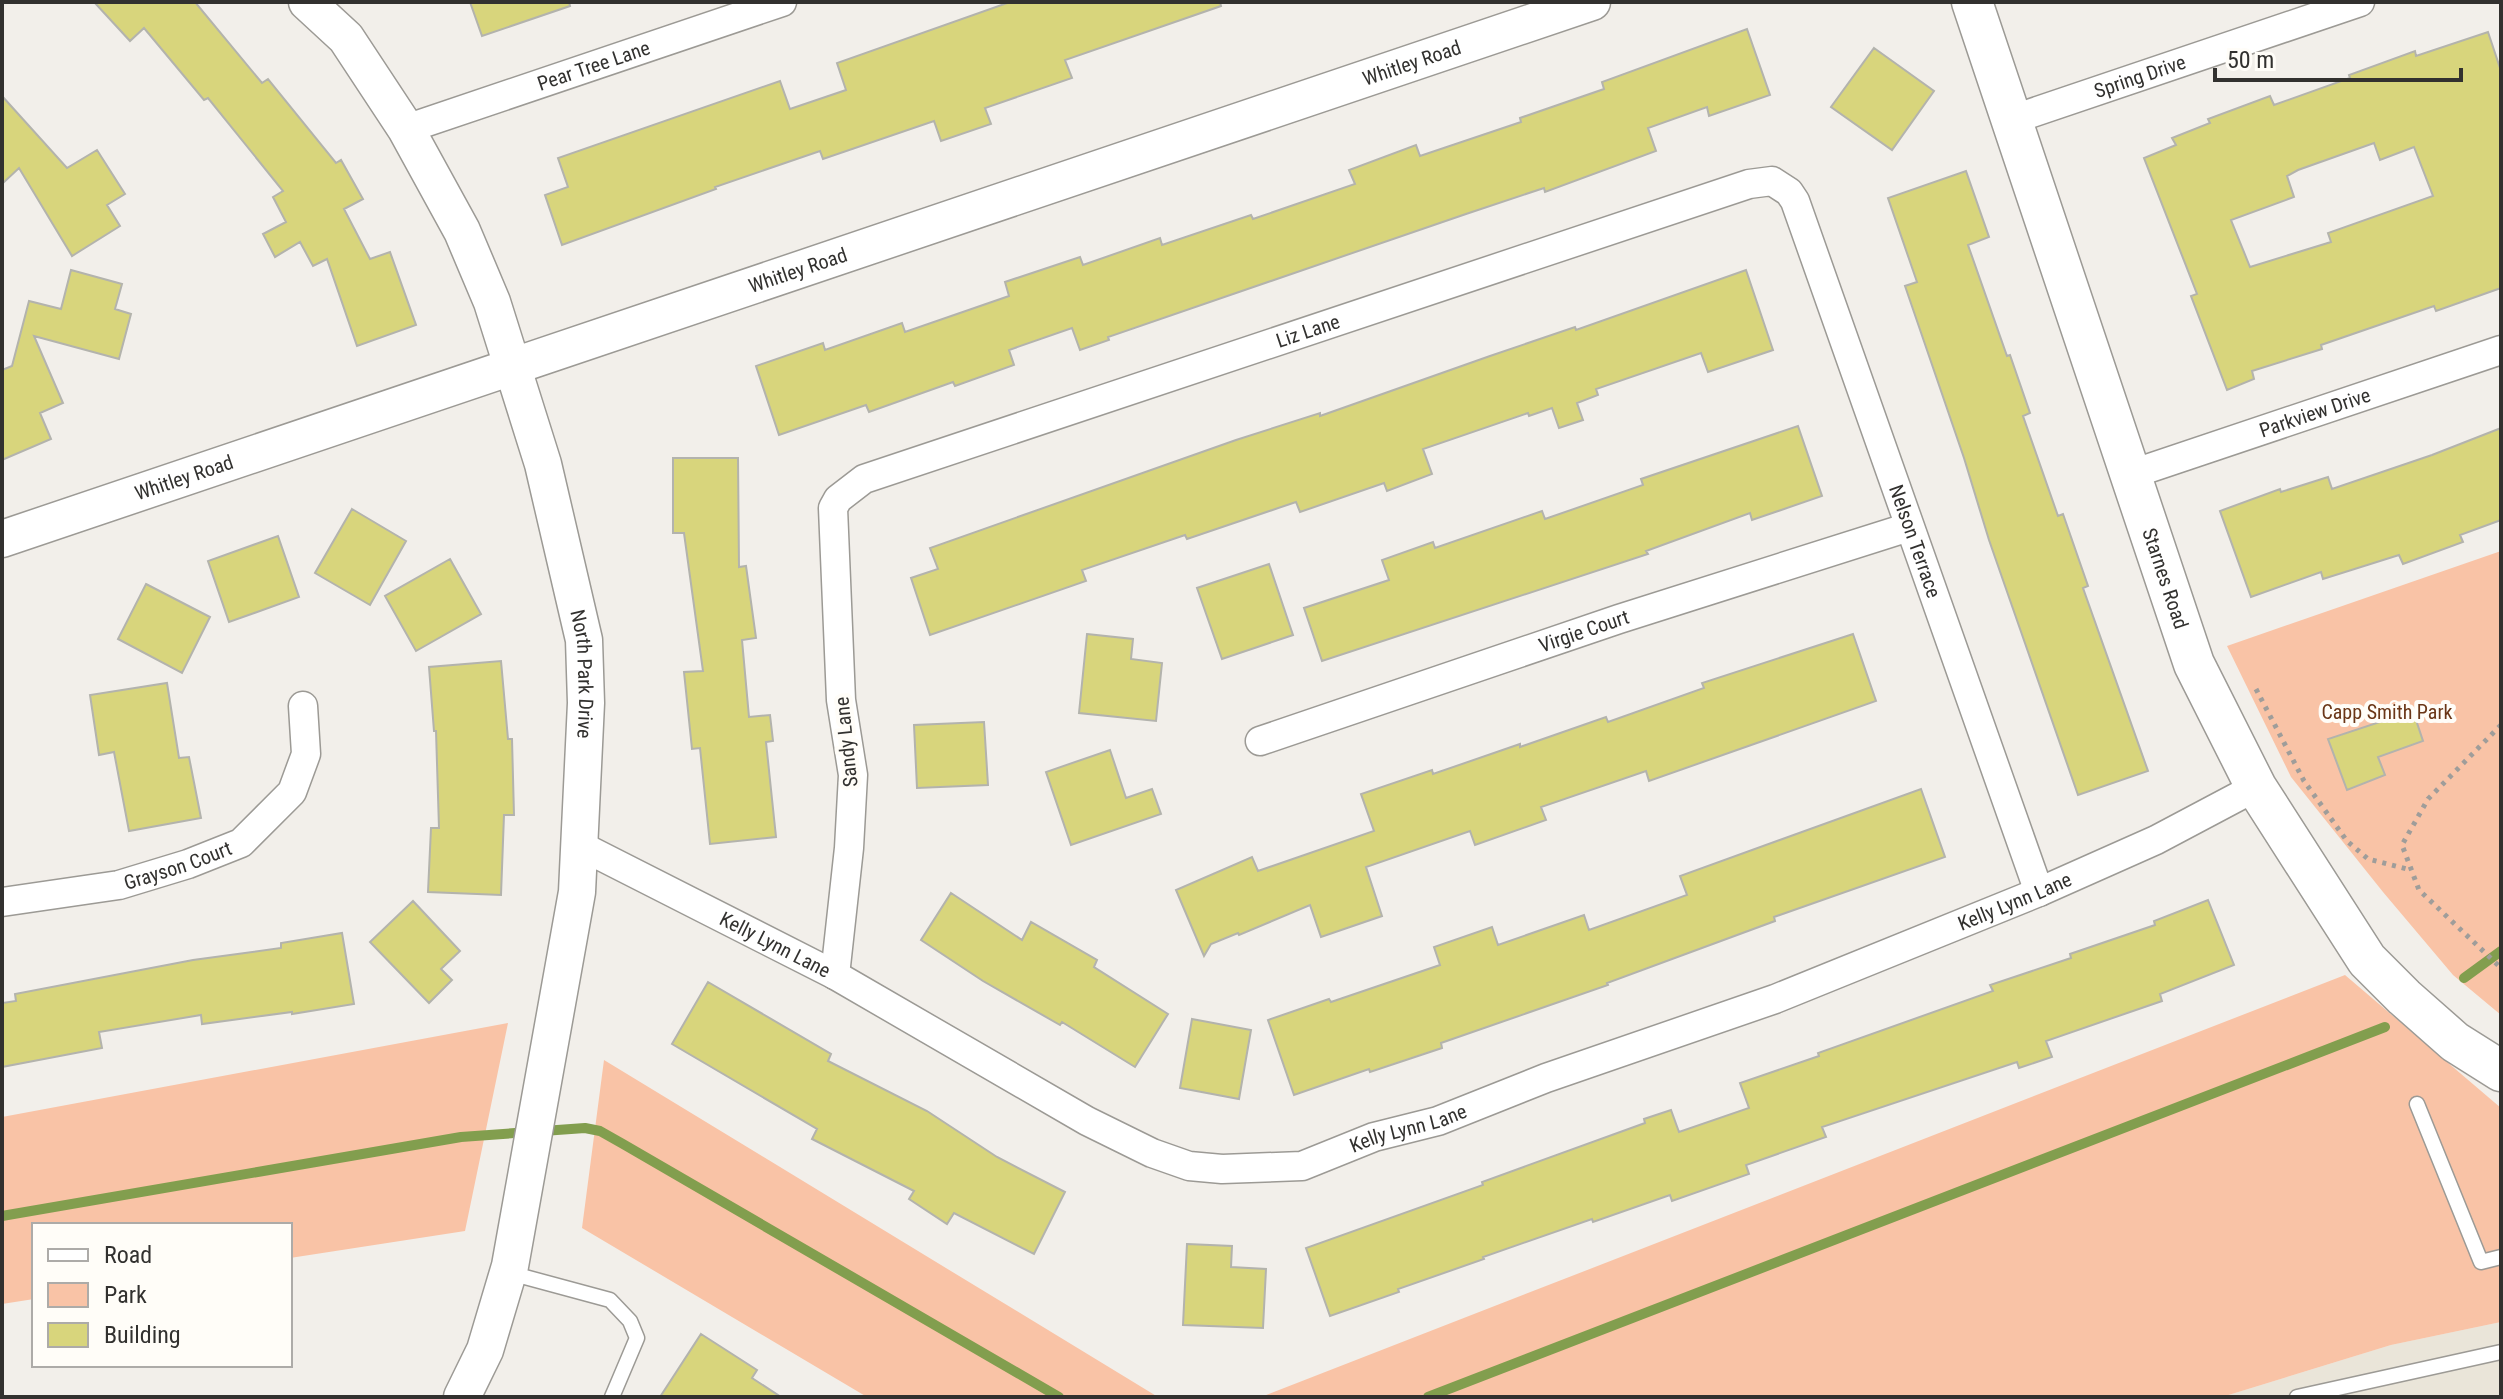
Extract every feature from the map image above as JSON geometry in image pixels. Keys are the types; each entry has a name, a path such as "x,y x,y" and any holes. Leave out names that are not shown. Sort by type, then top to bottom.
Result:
{"main road":[{"name":"Starnes Road","path":"1972,2 2194,664 2256,787 2367,960 2455,1042 2501,1071"}],"street":[{"name":"North Park Drive","path":"307,2 346,38 406,129 462,231 492,302 543,464 584,640 586,703 577,892 508,1273 485,1350 462,1397"},
{"name":"Pear Tree Lane","path":"406,129 782,2"},
{"name":"Whitley Road","path":"2,539 1592,2"},
{"name":"Spring Drive","path":"2011,120 2360,2"},
{"name":"Liz Lane","path":"833,508 838,499 864,479 1749,184 1772,181 1789,192"},
{"name":"Nelson Terrace","path":"1789,192 1795,201 2039,892"},
{"name":"Parkview Drive","path":"2129,475 2501,350"},
{"name":"Sandy Lane","path":"833,508 841,700 853,775 849,848 835,975"},
{"name":"Virgie Court","path":"1260,741 1619,619 1909,527"},
{"name":"Grayson Court","path":"2,902 119,885 188,864 241,843 292,792 306,754 303,706"},
{"name":"Kelly Lynn Lane","path":"579,845 835,975 1060,1106 1152,1153 1189,1166 1222,1169 1302,1166 1374,1137 1438,1121 1546,1078 1775,999 2039,892 2156,840 2256,787"}],"lane":[{"path":"2417,1104 2481,1262 2501,1257"},
{"path":"508,1273 610,1300 630,1321 637,1338 612,1397"},
{"path":"2297,1397 2501,1352"}],"path":[{"path":"2256,689 2304,781 2347,841 2368,859 2412,870"},
{"path":"2501,725 2428,799 2402,845 2419,890 2501,968"}],"shaded area":[{"path":"2501,1322 2501,1397 2222,1397 2391,1345"}],"green space":[{"name":"Capp Smith Park","path":"2501,551 2501,1015 2453,975 2291,777 2227,646"},
{"path":"2345,975 2501,1108 2501,1322 2391,1345 2222,1397 1261,1397"},
{"path":"508,1023 465,1231 292,1258 292,1223 32,1223 32,1299 2,1304 2,1117"},
{"path":"604,1060 1158,1397 867,1397 582,1228"}],"building":[{"path":"94,2 195,2 262,83 268,79 336,163 341,160 363,199 344,209 370,259 390,252 416,325 357,346 327,259 313,266 300,242 275,257 263,234 286,222 273,197 283,191 208,98 204,100 144,28 130,41"},
{"path":"470,2 569,2 570,6 482,36"},
{"path":"1010,2 1220,2 1221,6 1065,60 1072,78 985,108 991,124 941,141 934,121 823,159 820,151 562,245 545,195 568,187 558,158 780,81 790,109 846,90 837,63"},
{"path":"1747,29 1770,95 1709,116 1707,107 1648,128 1656,151 1545,192 1544,188 1108,337 1109,340 1080,350 1072,328 1009,350 1014,365 955,386 953,382 869,412 866,405 779,435 756,366 823,343 825,350 902,323 905,332 1009,296 1005,282 1080,257 1083,265 1160,238 1162,245 1251,215 1253,219 1355,184 1349,170 1416,145 1420,156 1521,122 1520,118 1604,89 1602,82"},
{"path":"2488,32 2501,71 2501,288 2436,311 2434,306 2321,345 2322,349 2252,371 2254,379 2227,390 2191,296 2197,294 2144,158 2176,145 2172,138 2210,123 2208,119 2270,96 2274,105 2415,51 2416,56","holes":["2374,143 2380,160 2414,147 2433,196 2328,233 2331,242 2250,267 2231,220 2294,197 2287,176 2298,170"]},
{"path":"1874,48 1934,91 1892,150 1831,107"},
{"path":"2,96 67,168 97,150 125,194 107,205 120,226 72,256 19,168 2,184"},
{"path":"1966,171 1989,237 1968,245 2030,413 2023,416 2058,516 2063,514 2088,586 2083,588 2148,771 2078,795 1905,286 1917,282 1888,198"},
{"path":"71,270 122,284 115,309 131,314 119,359 34,336 63,403 40,413 51,439 2,460 2,370 12,366 29,301 61,309"},
{"path":"1746,270 1773,350 1708,372 1701,353 1596,389 1598,395 1577,403 1583,420 1559,428 1552,408 1529,416 1528,413 1423,449 1432,474 1387,491 1384,483 1300,512 1296,502 1187,539 1185,535 1082,570 1086,581 930,635 911,578 938,569 930,548 1236,440 1320,413 1320,416"},
{"path":"1798,426 1822,496 1752,520 1750,513 1646,551 1648,554 1322,661 1304,608 1389,580 1382,560 1433,542 1435,548 1542,511 1545,519 1643,485 1641,479"},
{"path":"2501,428 2501,520 2460,535 2463,542 2403,564 2399,555 2323,579 2321,572 2251,597 2220,511 2280,489 2281,492 2328,477 2332,489"},
{"path":"673,458 738,458 739,567 746,566 756,638 742,640 749,717 770,715 773,741 766,742 776,837 710,844 700,748 692,749 684,672 703,671 684,533 673,533"},
{"path":"352,509 406,541 370,605 315,573"},
{"path":"278,536 299,597 229,622 208,561"},
{"path":"450,559 481,614 416,651 385,596"},
{"path":"1269,564 1293,635 1222,659 1197,588"},
{"path":"146,584 210,617 182,673 118,639"},
{"path":"1087,634 1133,639 1131,659 1162,663 1156,721 1079,713"},
{"path":"1853,634 1876,701 1649,781 1646,771 1541,807 1546,820 1475,845 1470,831 1366,867 1382,916 1321,937 1310,905 1211,944 1204,956 1176,890 1252,857 1258,871 1374,831 1361,794 1432,770 1433,774 1520,744 1520,747 1606,717 1608,722 1704,688 1702,683"},
{"path":"501,661 508,739 512,739 514,815 504,815 501,895 428,892 431,828 439,828 436,731 429,667"},
{"path":"167,683 179,758 189,757 201,818 129,831 114,752 99,755 90,695"},
{"path":"2413,711 2423,741 2378,757 2385,775 2347,790 2328,739"},
{"path":"984,722 988,785 917,788 914,725"},
{"path":"1110,750 1126,798 1152,789 1161,814 1071,845 1046,772"},
{"path":"1921,789 1945,857 1774,917 1775,921 1608,985 1441,1043 1442,1048 1294,1095 1268,1020 1440,965 1434,947 1492,927 1498,945 1584,915 1589,930 1687,895 1680,876"},
{"path":"951,893 1022,940 1031,922 1097,960 1094,967 1168,1014 1135,1067 1062,1022 1060,1025 983,981 921,940"},
{"path":"2208,900 2234,965 2160,994 2162,1001 2046,1041 2052,1057 2019,1068 2017,1062 1822,1127 1826,1137 1746,1165 1749,1174 1672,1201 1670,1195 1593,1222 1592,1219 1330,1316 1306,1248 1483,1185 1482,1182 1645,1123 1644,1119 1671,1110 1679,1132 1749,1108 1740,1083 1993,991 1990,985 2071,958 2070,954 2155,925 2154,921"},
{"path":"413,901 460,951 441,969 452,980 429,1003 370,942"},
{"path":"342,933 354,1004 202,1024 201,1015 99,1032 102,1048 2,1067 2,1003 16,1001 15,994 193,960 281,948 281,943"},
{"path":"708,982 831,1054 828,1061 927,1111 997,1157 1065,1192 1034,1254 954,1213 947,1224 909,1199 914,1191 812,1139 817,1129 672,1044"},
{"path":"1192,1019 1251,1030 1239,1099 1180,1088"},
{"path":"1187,1244 1232,1246 1231,1267 1266,1269 1263,1328 1183,1325"},
{"path":"701,1334 757,1370 752,1378 781,1397 660,1397"}],"waterway":[{"path":"2464,978 2501,951"},
{"path":"1428,1397 2385,1027"},
{"path":"2,1216 461,1137 585,1128 600,1131 623,1144 1059,1397"}]}
